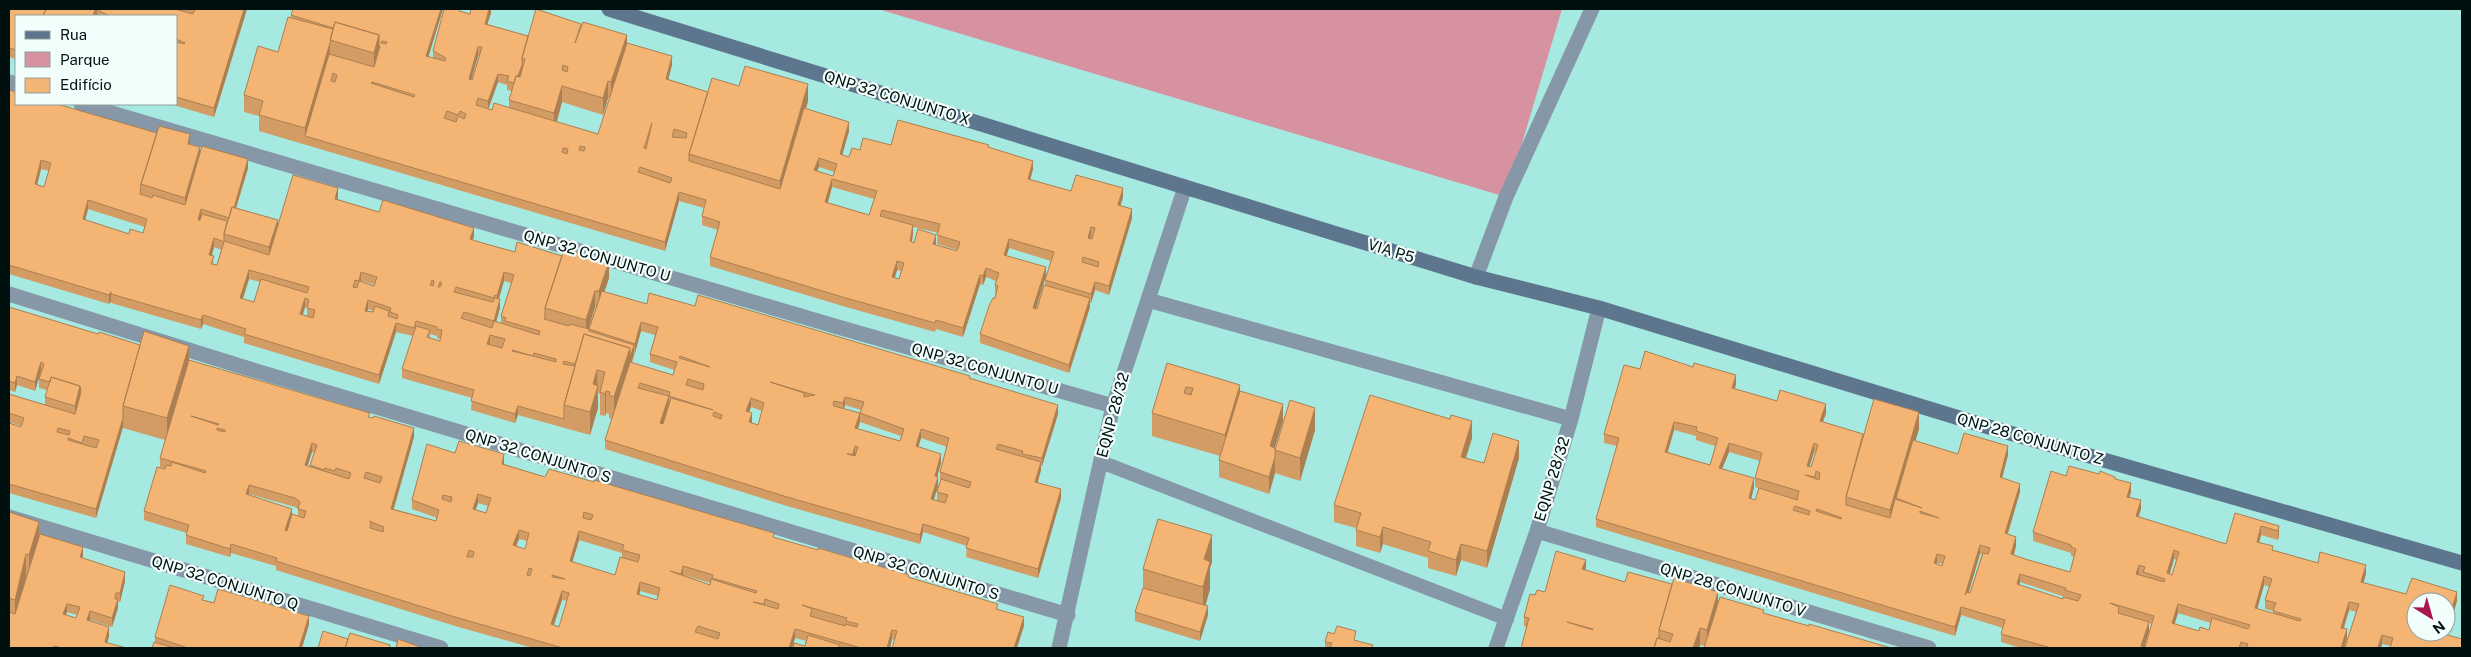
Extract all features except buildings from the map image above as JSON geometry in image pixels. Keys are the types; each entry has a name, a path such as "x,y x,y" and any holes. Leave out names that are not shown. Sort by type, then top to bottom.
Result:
{"street":[{"name":"QNP 32 CONJUNTO X","path":"609,9 1185,187"},
{"path":"1476,277 1506,197 1592,9"},
{"name":"QNP 32 CONJUNTO U","path":"84,105 1113,406"},
{"name":"VIA P5","path":"1185,187 1476,277 1599,308"},
{"name":"EQNP 28/32","path":"1059,648 1068,615 1113,406 1185,187"},
{"name":"QNP 32 CONJUNTO S","path":"9,294 240,366 1068,615"},
{"path":"1148,300 1571,418"},
{"name":"EQNP 28/32","path":"1496,648 1537,531 1571,418 1599,308"},
{"name":"QNP 28 CONJUNTO Z","path":"1599,308 1982,425 2462,563"},
{"name":"QNP 32 CONJUNTO Q","path":"9,517 441,648"},
{"name":"QNP 28 CONJUNTO V","path":"1537,531 1928,648"}],"lane":[{"path":"1100,462 1507,619"}],"green space":[{"path":"878,9 1562,9 1506,197"}]}
